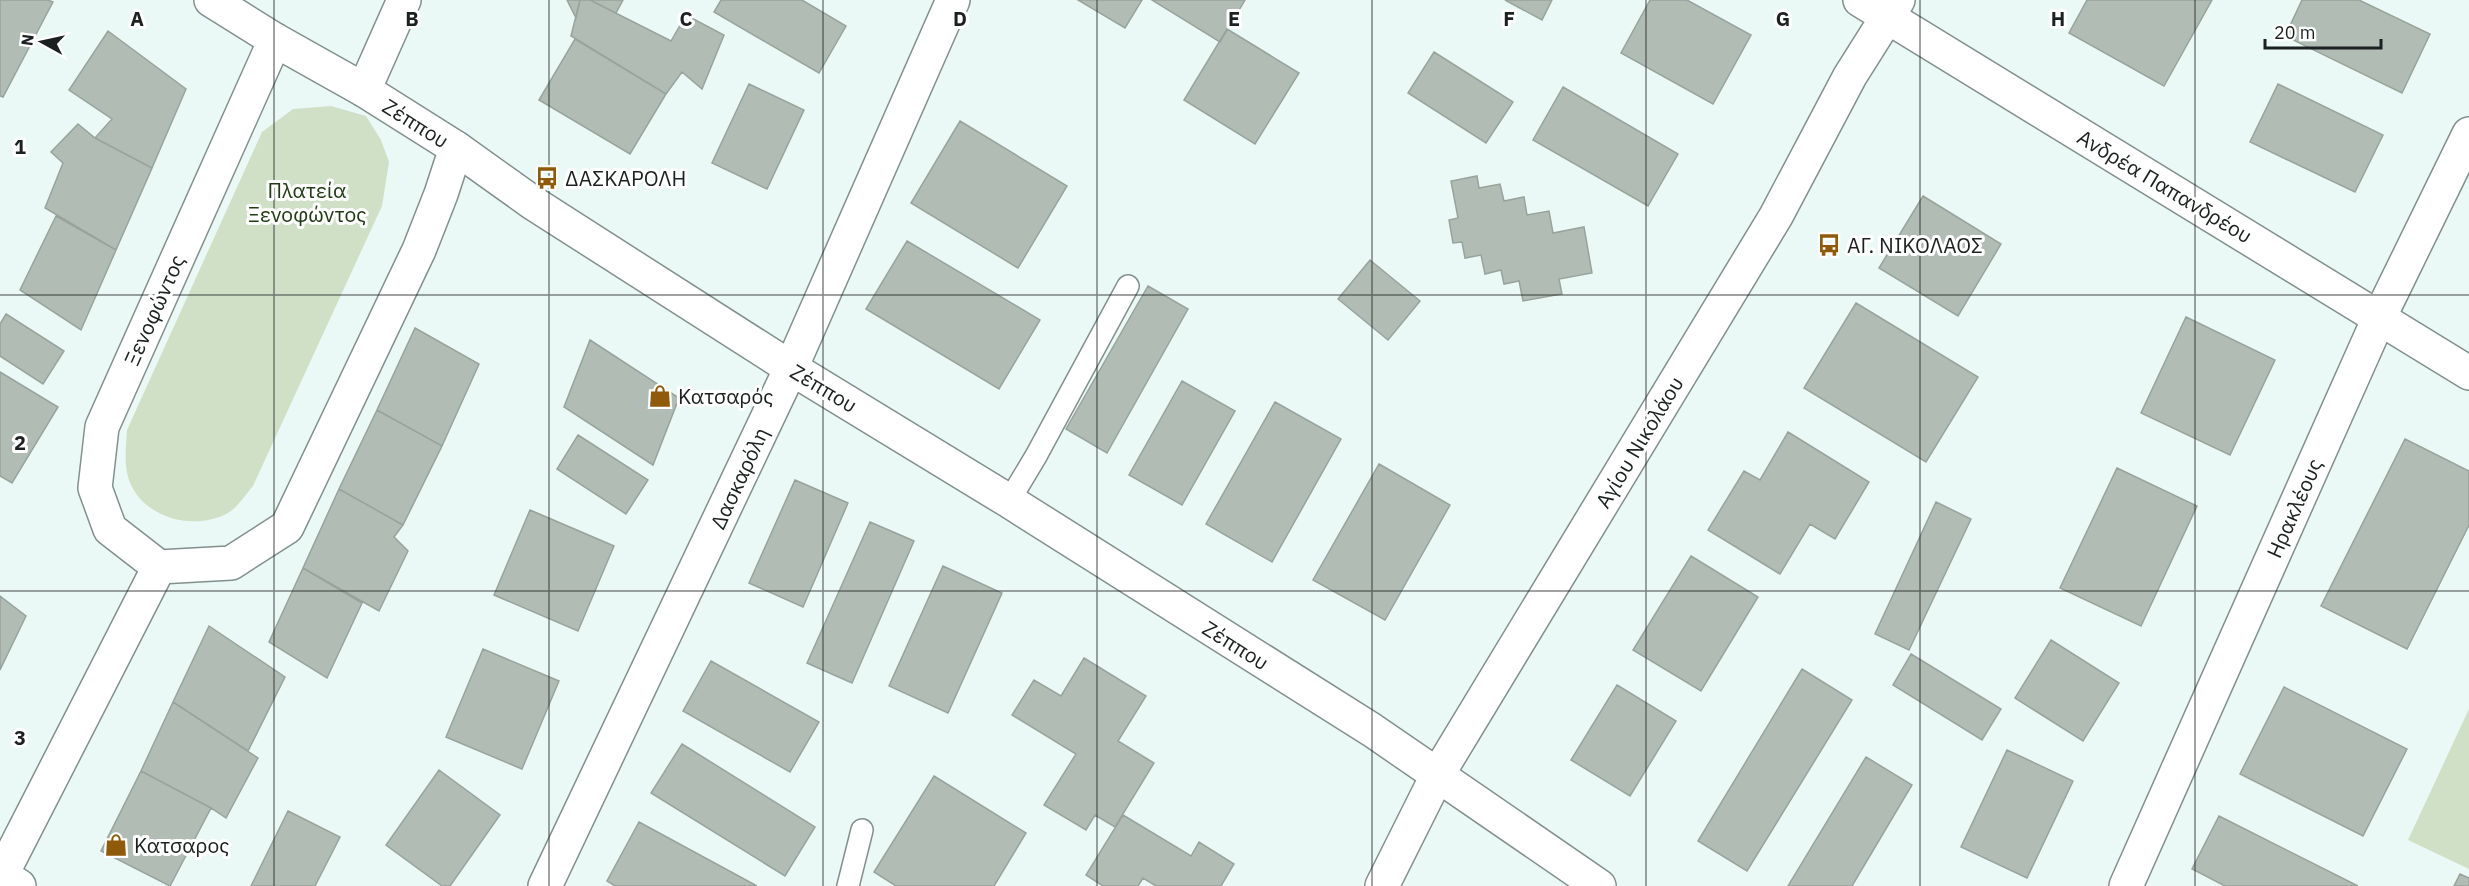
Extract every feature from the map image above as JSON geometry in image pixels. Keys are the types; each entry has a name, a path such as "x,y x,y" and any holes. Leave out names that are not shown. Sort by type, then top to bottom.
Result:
{"street":[{"name":"Ζέππου","path":"211,0 244,9 275,40 364,90 456,148 533,203 791,368 1009,501 1438,774 1474,802 1599,886"},
{"path":"364,90 405,0"},
{"name":"Δασκαρόλη","path":"545,886 791,368 953,0"},
{"name":"Ανδρέα Παπανδρέου","path":"1882,5 2469,373"},
{"name":"Αγίου Νικολάου","path":"1383,886 1438,774 1776,216 1850,76 1882,5"},
{"name":"Ξενοφώντος","path":"159,567 110,530 95,488 102,427 275,40"},
{"name":"Ηρακλέους","path":"2126,886 2379,318 2469,134"},
{"path":"5,878 159,567 231,563 287,526 418,250 456,148"}],"lane":[{"path":"1009,501 1036,456 1128,286"},
{"path":"848,886 862,830"}],"green space":[{"name":"Πλατεία Ξενοφώντος","path":"331,106 366,116 381,140 389,162 382,206 253,486 231,511 215,518 187,521 160,514 138,497 128,478 127,430 262,132 293,109"},
{"path":"2469,709 2469,869 2408,840"}],"building":[{"path":"0,0 48,0 53,2 3,97 0,96"},
{"path":"567,0 580,0 576,18"},
{"path":"580,0 590,0 671,41 686,15 724,35 702,89 682,72 666,94 571,36"},
{"path":"590,0 623,0 616,13"},
{"path":"721,0 802,0 846,26 819,73 714,12"},
{"path":"1078,0 1142,0 1125,28"},
{"path":"1152,0 1245,0 1220,42"},
{"path":"1505,0 1552,0 1542,20"},
{"path":"1650,0 1687,0 1751,35 1713,104 1621,53"},
{"path":"2087,0 2212,0 2164,86 2069,33"},
{"path":"2302,0 2359,0 2430,34 2402,93 2285,36"},
{"path":"1227,29 1299,73 1255,144 1184,100"},
{"path":"108,31 186,89 152,168 95,138 112,119 69,90"},
{"path":"575,39 666,94 630,154 539,100"},
{"path":"1434,52 1513,102 1486,143 1408,93"},
{"path":"749,84 804,110 767,189 712,163"},
{"path":"2278,84 2383,135 2355,192 2250,142"},
{"path":"1563,87 1678,154 1648,206 1533,140"},
{"path":"960,121 1067,186 1018,268 911,203"},
{"path":"78,124 95,138 152,168 116,250 45,208 63,163 51,152"},
{"path":"1477,176 1479,188 1500,184 1504,201 1524,197 1527,215 1549,211 1553,233 1584,227 1592,273 1559,279 1562,294 1523,301 1519,281 1504,284 1501,270 1485,274 1481,255 1465,258 1462,242 1453,243 1449,220 1458,218 1451,181"},
{"path":"1923,196 2001,244 1958,316 1879,268"},
{"path":"56,216 116,250 81,330 20,290"},
{"path":"907,241 1040,320 999,389 866,309"},
{"path":"1370,260 1420,301 1388,340 1338,299"},
{"path":"1148,286 1188,309 1107,453 1066,429"},
{"path":"1856,303 1978,377 1926,462 1804,388"},
{"path":"6,314 64,351 43,384 0,356 0,324"},
{"path":"2186,317 2275,360 2230,455 2141,413"},
{"path":"415,328 479,364 442,446 377,410"},
{"path":"590,340 679,398 653,465 564,407"},
{"path":"0,372 58,407 12,483 0,476"},
{"path":"1182,381 1235,411 1182,505 1129,475"},
{"path":"1275,402 1341,439 1272,562 1206,524"},
{"path":"377,410 442,446 403,525 339,489"},
{"path":"1788,432 1869,482 1835,539 1810,524 1780,574 1708,530 1744,471 1760,480"},
{"path":"578,435 648,480 626,514 557,469"},
{"path":"2405,439 2469,471 2469,525 2407,649 2321,606"},
{"path":"1379,464 1450,505 1385,620 1313,580"},
{"path":"2117,468 2197,506 2141,626 2060,588"},
{"path":"795,480 848,503 803,607 749,583"},
{"path":"339,489 403,525 394,537 408,551 379,611 303,568"},
{"path":"1936,502 1971,519 1909,650 1875,634"},
{"path":"530,510 614,546 578,631 494,595"},
{"path":"870,522 914,541 852,683 807,663"},
{"path":"1691,556 1758,597 1701,691 1633,650"},
{"path":"943,566 1002,593 948,713 889,686"},
{"path":"303,568 362,603 327,678 269,642"},
{"path":"0,596 26,616 0,670"},
{"path":"209,626 285,677 248,751 173,702"},
{"path":"2051,640 2119,683 2083,741 2015,698"},
{"path":"483,649 559,681 522,769 446,737"},
{"path":"1911,654 2001,709 1982,740 1893,685"},
{"path":"1084,658 1146,696 1118,741 1154,763 1115,827 1095,815 1086,830 1044,805 1076,754 1012,715 1034,680 1061,696"},
{"path":"711,661 819,722 790,772 683,711"},
{"path":"1802,669 1852,700 1747,871 1698,841"},
{"path":"1617,685 1676,721 1630,796 1571,760"},
{"path":"2284,687 2407,749 2363,836 2240,774"},
{"path":"173,702 258,758 226,818 141,771"},
{"path":"682,744 815,827 785,876 651,793"},
{"path":"2007,750 2073,781 2027,878 1961,847"},
{"path":"1866,757 1912,785 1852,886 1788,886"},
{"path":"439,770 500,815 450,886 442,886 386,845"},
{"path":"141,771 211,808 170,886 101,851"},
{"path":"934,776 1026,833 994,886 896,886 874,872"},
{"path":"288,811 340,837 315,886 251,886"},
{"path":"1123,815 1191,856 1199,842 1234,864 1221,886 1156,886 1143,878 1138,886 1103,886 1086,875"},
{"path":"2219,816 2358,886 2225,886 2192,869"},
{"path":"639,822 757,886 615,886 607,881"},
{"path":"2460,874 2469,878 2469,886 2454,886"}],"place":[{"name":"ΔΑΣΚΑΡΟΛΗ","path":"547,178"},
{"name":"ΑΓ. ΝΙΚΟΛΑΟΣ","path":"1829,245"},
{"name":"Κατσαρός","path":"660,396"},
{"name":"Κατσαρος","path":"116,845"}]}
